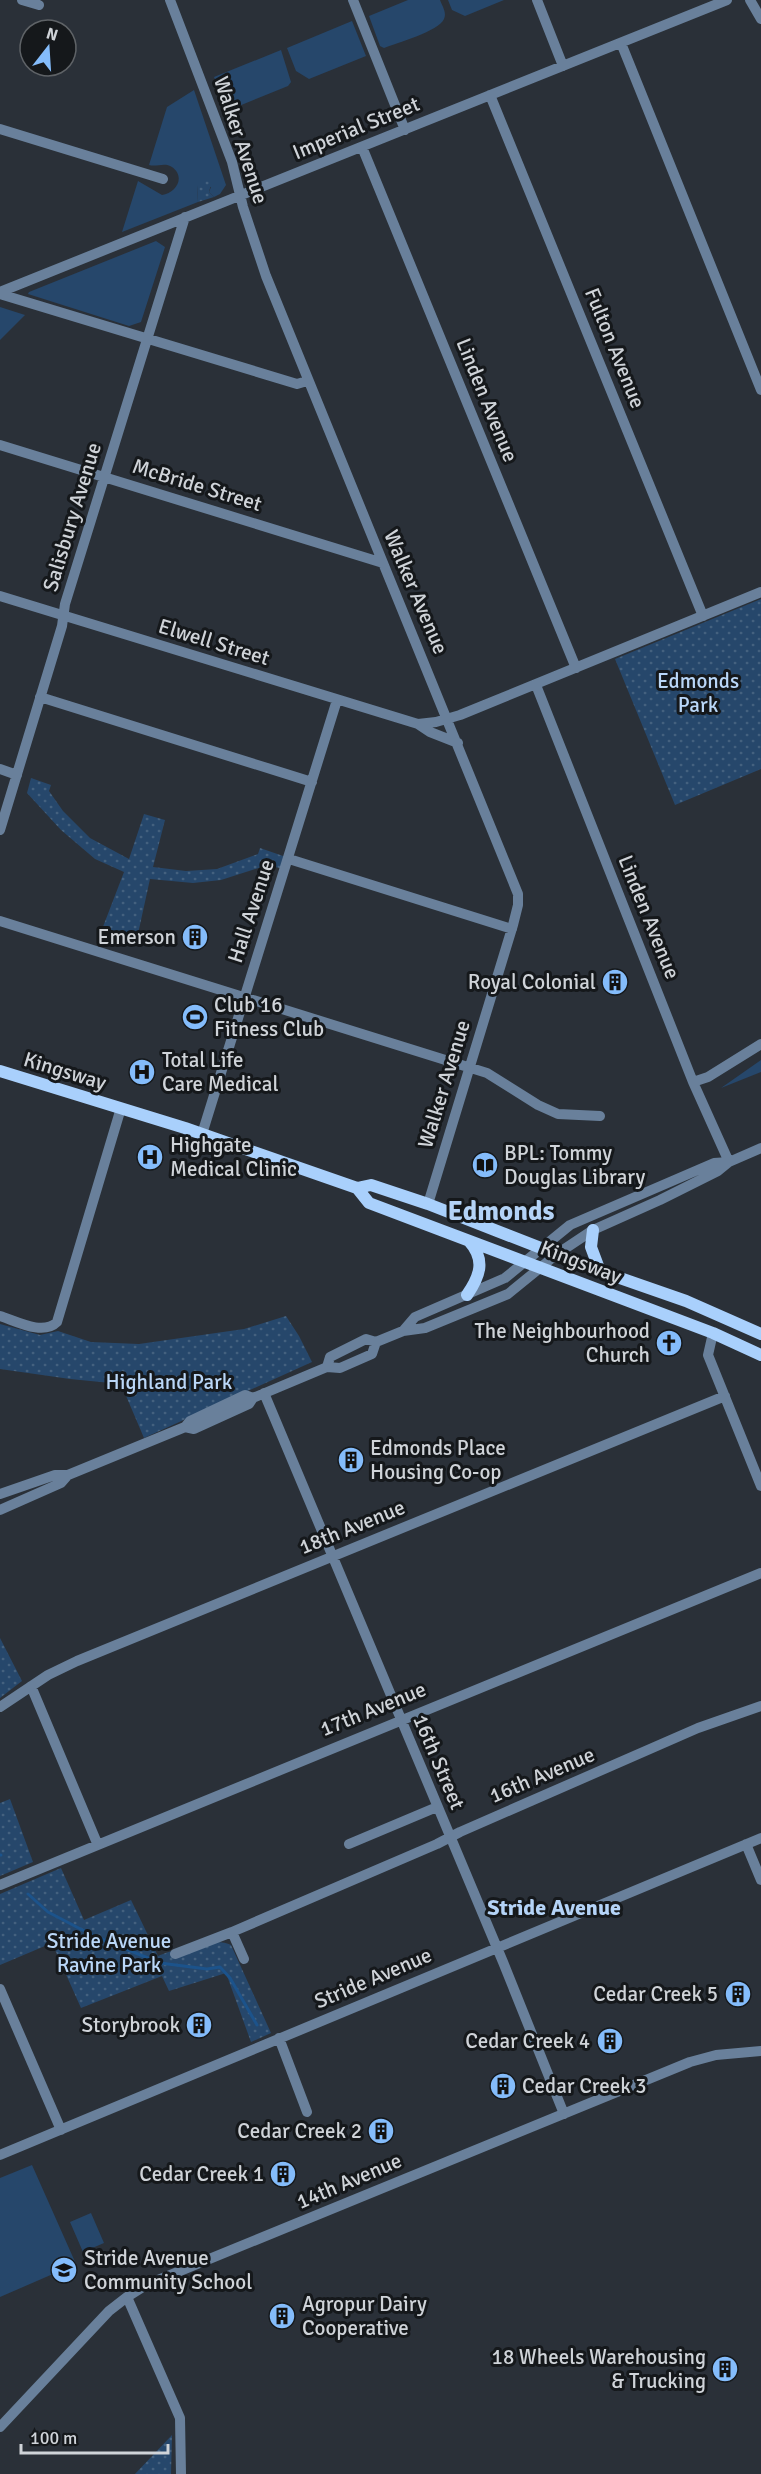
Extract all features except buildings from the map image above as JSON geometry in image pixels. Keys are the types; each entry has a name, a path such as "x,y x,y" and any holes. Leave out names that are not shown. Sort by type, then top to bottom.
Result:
{"main road":[{"name":"Kingsway","path":"0,1071 202,1134 357,1188 371,1185 428,1204 600,1271 686,1301 761,1334"},
{"name":"Kingsway","path":"357,1188 369,1203 713,1333 761,1355"},
{"path":"593,1230 591,1247 600,1271"},
{"path":"467,1295 481,1271 477,1250 469,1240"}],"street":[{"path":"22,0 39,5"},
{"name":"Walker Avenue","path":"170,0 232,162 240,196 266,276 307,381 516,887 518,905 512,929 428,1204"},
{"path":"353,0 405,130"},
{"path":"537,0 563,66"},
{"name":"Imperial Street","path":"0,293 727,0"},
{"path":"750,0 761,19"},
{"path":"621,43 761,390"},
{"name":"Fulton Avenue","path":"490,95 703,616"},
{"path":"0,129 163,179"},
{"name":"Linden Avenue","path":"362,147 576,668"},
{"name":"Salisbury Avenue","path":"0,830 64,616 65,604 185,218"},
{"path":"0,293 297,384 307,381"},
{"name":"McBride Street","path":"0,445 383,563"},
{"name":"Elwell Street","path":"418,724 448,719 761,592"},
{"name":"Elwell Street","path":"0,596 418,724 430,732 458,743"},
{"name":"Linden Avenue","path":"536,685 693,1082 729,1162"},
{"path":"40,697 312,782"},
{"name":"Hall Avenue","path":"202,1134 338,700"},
{"path":"0,769 17,775"},
{"path":"289,859 512,929"},
{"path":"0,921 487,1073 538,1105 558,1114 600,1116"},
{"path":"693,1082 708,1077 761,1044"},
{"path":"0,1316 38,1327 50,1327 58,1319 121,1108"},
{"path":"0,1494 55,1475 68,1475 185,1427 190,1421 246,1395 253,1398 327,1367 340,1368 372,1354 376,1342 403,1331 425,1328 494,1301 508,1294 556,1254 593,1230 660,1200 717,1171 729,1162 761,1148"},
{"path":"403,1331 415,1317 505,1278 570,1225 714,1163 729,1162"},
{"path":"713,1333 708,1355 761,1486"},
{"name":"16th Street","path":"264,1393 564,2114"},
{"name":"18th Avenue","path":"0,1707 31,1686 86,1657 725,1396"},
{"path":"0,1510 61,1483 68,1475"},
{"name":"17th Avenue","path":"0,1885 97,1843 761,1573"},
{"path":"31,1686 97,1843"},
{"name":"16th Avenue","path":"175,1954 232,1932 698,1728 761,1706"},
{"path":"349,1844 438,1807"},
{"name":"Stride Avenue","path":"0,2155 761,1838"},
{"path":"746,1844 761,1880"},
{"path":"232,1932 244,1959"},
{"path":"0,1989 61,2130"},
{"path":"279,2038 307,2112"},
{"name":"14th Avenue","path":"0,2427 103,2318 127,2297 147,2285 690,2062 716,2055 761,2051"},
{"path":"127,2297 180,2418 181,2474"}],"green space":[{"path":"408,0 440,0 445,11 444,19 434,28 417,36 384,48 380,46 369,16"},
{"path":"448,0 504,0 465,16 452,10"},
{"path":"352,21 366,56 309,79 296,71 287,48"},
{"path":"281,50 291,82 288,86 229,110 214,77"},
{"path":"194,90 226,185 220,194 214,197 209,192 211,187 197,185 198,202 122,232 138,181 162,195 167,194 178,184 178,175 172,167 149,165 167,107"},
{"path":"201,180 212,180 209,192 214,197 198,202 197,185"},
{"path":"156,241 165,247 141,322 129,326 28,294 29,292"},
{"path":"0,307 25,315 0,340"},
{"name":"Edmonds Park","path":"761,599 761,769 675,805 615,659"},
{"path":"31,778 51,785 49,791 63,811 90,838 129,859 144,814 165,820 153,867 186,871 217,869 258,854 260,848 286,857 283,869 268,865 221,880 193,883 150,879 136,943 101,932 124,872 95,859 61,830 27,793"},
{"path":"761,1060 761,1072 721,1088"},
{"name":"Highland Park","path":"286,1316 312,1362 144,1438 121,1384 0,1369 0,1324 40,1335 58,1331 91,1342 139,1344 244,1329"},
{"path":"0,1638 22,1681 0,1698"},
{"path":"10,1799 33,1862 0,1876 0,1803"},
{"name":"Stride Avenue Ravine Park","path":"61,1868 84,1920 131,1900 158,1956 184,1947 206,1943 231,1945 271,2033 251,2042 226,1973 169,1991 162,1976 81,2008 52,1943 0,1965 0,1894"},
{"path":"32,2165 76,2264 0,2297 0,2178"},
{"path":"91,2213 104,2243 83,2252 70,2222"},
{"path":"172,2435 171,2474 135,2474"}],"waterway":[{"path":"28,1894 48,1912 92,1935 160,1963 207,1969 220,1967 230,1978 257,2025"}],"place":[{"name":"Emerson","path":"195,937"},
{"name":"Royal Colonial","path":"615,982"},
{"name":"Club 16 Fitness Club","path":"195,1017"},
{"name":"Total Life Care Medical","path":"142,1072"},
{"name":"Highgate Medical Clinic","path":"150,1157"},
{"name":"BPL: Tommy Douglas Library","path":"485,1165"},
{"name":"The Neighbourhood Church","path":"669,1343"},
{"name":"Edmonds Place Housing Co-op","path":"351,1460"},
{"name":"Cedar Creek 5","path":"738,1994"},
{"name":"Storybrook","path":"199,2025"},
{"name":"Cedar Creek 4","path":"610,2041"},
{"name":"Cedar Creek 3","path":"503,2086"},
{"name":"Cedar Creek 2","path":"381,2131"},
{"name":"Cedar Creek 1","path":"283,2174"},
{"name":"Stride Avenue Community School","path":"64,2270"},
{"name":"Agropur Dairy Cooperative","path":"282,2316"},
{"name":"18 Wheels Warehousing & Trucking","path":"725,2369"}],"district":[{"name":"Edmonds","path":"501,1211"},
{"name":"Stride Avenue","path":"554,1907"}]}
